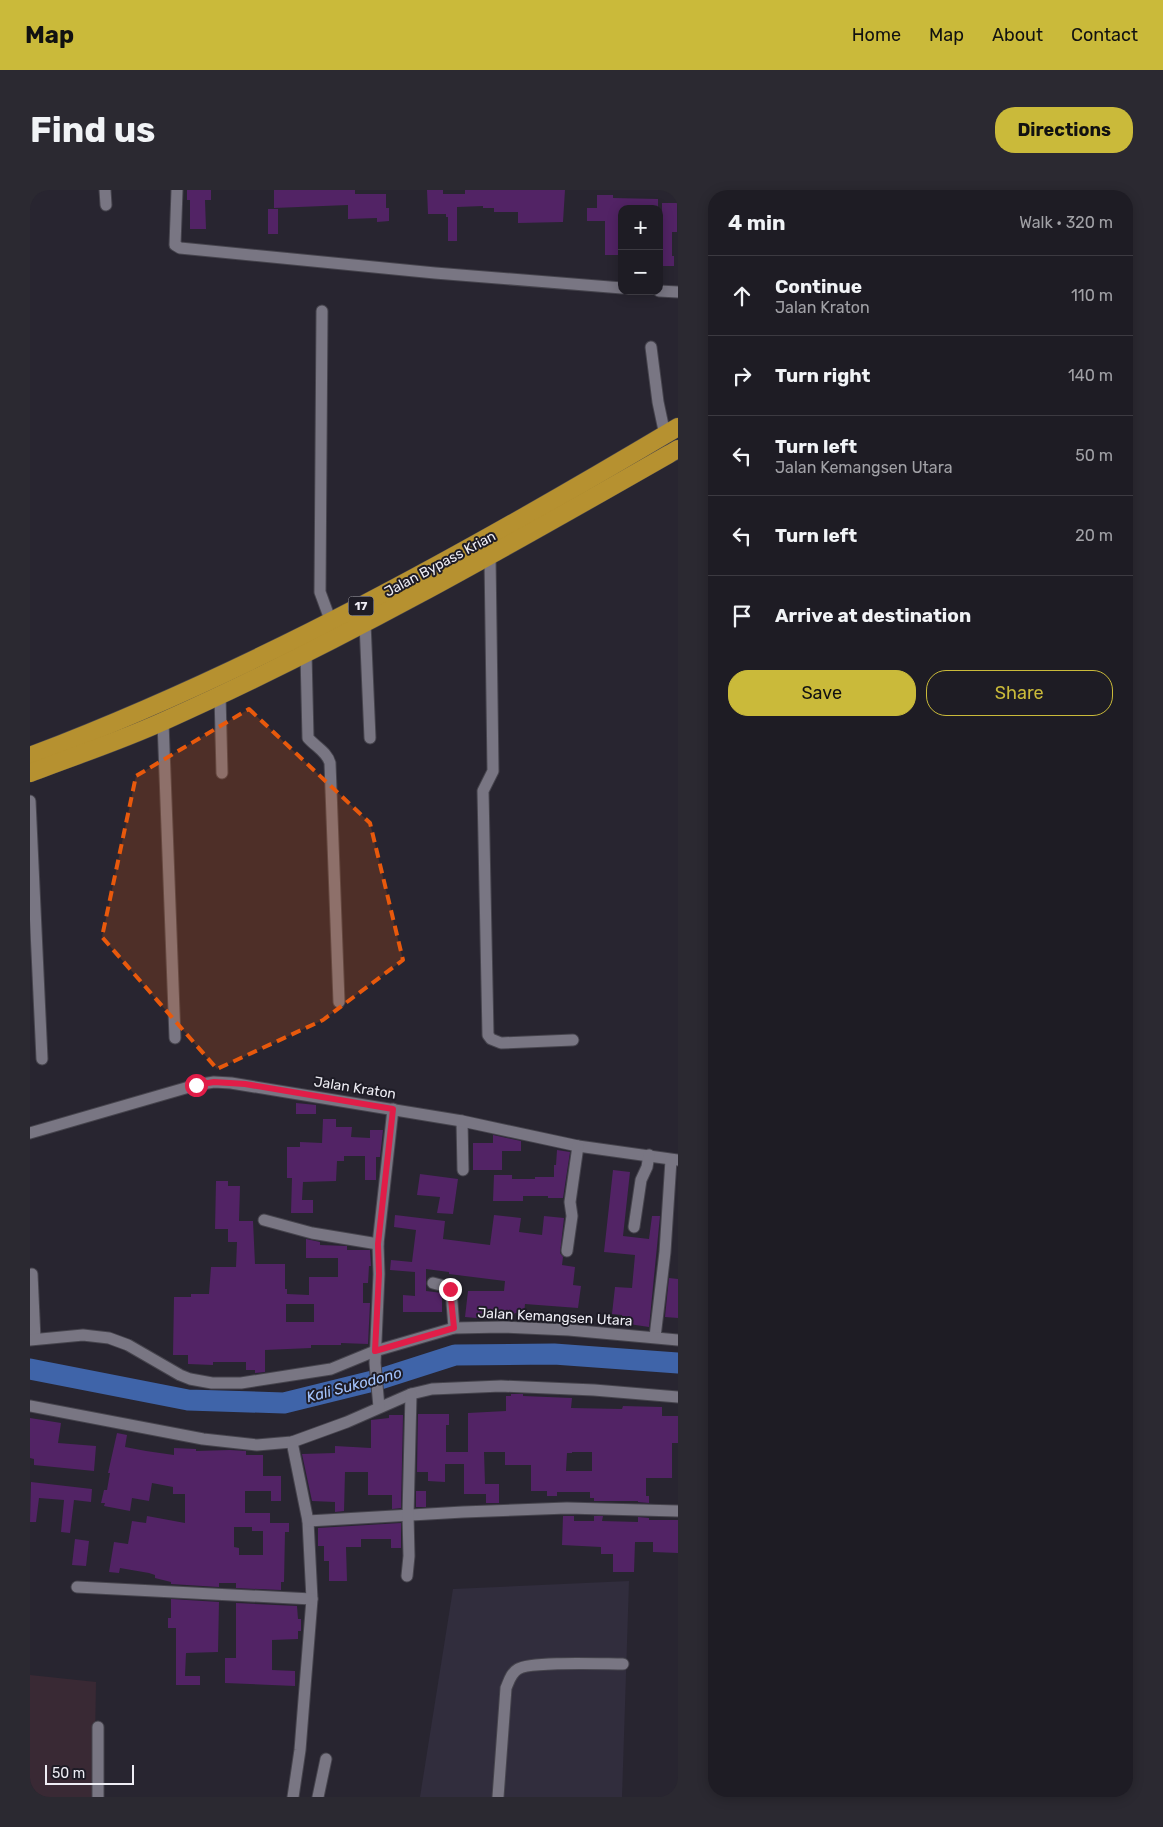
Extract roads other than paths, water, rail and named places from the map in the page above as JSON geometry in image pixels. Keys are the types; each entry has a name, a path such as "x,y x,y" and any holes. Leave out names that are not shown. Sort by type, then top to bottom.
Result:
{"highway":[{"name":"Jalan Bypass Krian","path":"30,756 126,719 291,643 457,556 672,431"},
{"name":"Jalan Bypass Krian","path":"30,773 163,722 306,654 490,556 678,449"}],"street":[{"path":"105,190 106,205"},
{"path":"176,190 175,246 180,248 434,273 618,288"},
{"path":"663,291 678,292"},
{"path":"322,311 320,592 331,622"},
{"path":"651,347 658,402 672,431"},
{"path":"490,556 493,771 483,791 488,1035 491,1039 501,1043 572,1040"},
{"path":"366,623 370,738"},
{"path":"306,654 308,738 328,756 330,763 339,1002"},
{"path":"220,695 222,773"},
{"path":"163,722 175,1038"},
{"path":"30,801 42,1059"},
{"name":"Jalan Kraton","path":"30,1133 196,1085 214,1082 245,1084 393,1109 578,1146 675,1160"},
{"path":"379,1403 375,1357 379,1274 378,1244 393,1109"},
{"path":"462,1122 463,1170"},
{"path":"567,1251 572,1216 570,1202 578,1146"},
{"path":"634,1227 641,1180 647,1167 649,1156"},
{"path":"655,1337 675,1160"},
{"path":"264,1220 312,1232 378,1244"},
{"path":"32,1274 32,1339"},
{"path":"433,1283 448,1287 451,1290 454,1328"},
{"name":"Jalan Kemangsen Utara","path":"32,1339 83,1335 109,1338 128,1345 180,1375 212,1383 241,1383 331,1369 375,1357 454,1328 560,1329 678,1340"},
{"path":"30,1406 203,1439 244,1444 292,1442 347,1422 379,1403 432,1388 501,1386 594,1390 678,1397"},
{"path":"407,1576 409,1556 408,1515 411,1394"},
{"path":"292,1442 308,1521 312,1599 300,1750 293,1797"},
{"path":"308,1521 567,1508 678,1511"},
{"path":"77,1587 312,1599"},
{"path":"498,1797 506,1688 510,1677 516,1670 533,1664 623,1664"},
{"path":"98,1727 98,1797"},
{"path":"318,1797 326,1759"}],"waterway":[{"name":"Kali Sukodono","path":"30,1369 188,1400 284,1403 377,1380 455,1355 554,1354 678,1363"}]}
